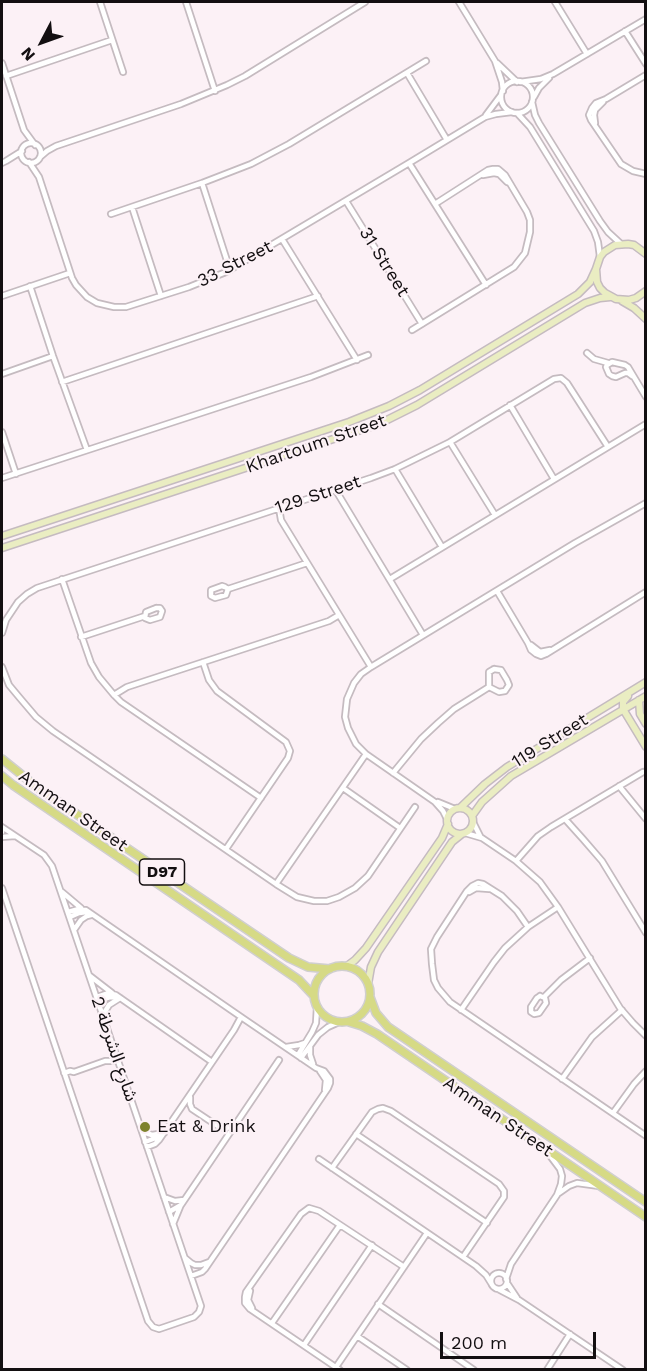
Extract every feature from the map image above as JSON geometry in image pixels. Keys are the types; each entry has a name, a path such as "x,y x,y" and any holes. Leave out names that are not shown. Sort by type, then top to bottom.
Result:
{"main road":[{"path":"600,257 609,248 621,244 634,245 644,250"},
{"name":"Khartoum Street","path":"2,536 317,433 382,409 420,390 578,294 590,282 600,257"},
{"path":"596,269 600,288 610,297 622,300 634,308 645,319"},
{"path":"622,300 636,298 645,291"},
{"name":"Khartoum Street","path":"2,548 379,423 417,405 585,303 610,297"},
{"path":"643,683 624,700 622,705 645,747"},
{"name":"119 Street","path":"458,808 507,767 643,683"},
{"path":"642,698 640,714 645,724"},
{"name":"119 Street","path":"473,819 482,802 511,777 642,698"},
{"name":"Amman Street","path":"2,759 38,788 289,958 308,967 330,969"},
{"name":"Amman Street","path":"2,776 299,980 314,996"},
{"path":"347,966 366,948 442,838 450,813 458,808 467,810 473,819 470,830 452,842 378,952 371,967 368,984 370,997 366,1010 356,1019 339,1022 328,1019 317,1006 314,996 316,983 324,972 330,969 347,966 362,974 368,984"},
{"path":"447,822 455,833 464,833"},
{"name":"Amman Street","path":"370,997 376,1012 388,1027 645,1203"},
{"name":"Amman Street","path":"349,1022 377,1034 645,1216"}],"street":[{"path":"100,2 123,72"},
{"path":"186,2 215,91"},
{"path":"4,162 33,163 56,146 215,91 245,76 365,2"},
{"path":"459,2 495,61 502,82 501,98 505,107 530,127 591,226 598,242 600,257"},
{"path":"555,2 587,54"},
{"path":"502,92 508,84 541,79 553,74 645,19"},
{"path":"625,31 645,64"},
{"path":"6,76 112,40"},
{"path":"111,214 236,171 284,147 426,61"},
{"path":"495,61 531,90 535,115 539,123 600,221 621,244"},
{"path":"2,63 24,130 40,150 39,158"},
{"path":"406,73 447,140"},
{"path":"515,113 528,109 538,88 553,74"},
{"path":"645,75 606,99 595,110 594,118 596,126 621,164 633,171 645,174"},
{"name":"33 Street","path":"485,117 502,92"},
{"name":"33 Street","path":"39,158 39,177 75,285 92,301 114,307 126,307 203,282 230,270 485,117 515,113"},
{"path":"24,130 22,149 23,158 27,162"},
{"path":"4,162 27,145 56,146"},
{"name":"33 Street","path":"27,162 39,177"},
{"path":"409,164 486,285"},
{"path":"412,330 514,267 527,249 530,220 511,186 499,174 490,173 478,177 435,204"},
{"path":"202,183 230,270"},
{"name":"31 Street","path":"346,201 422,324"},
{"path":"132,207 161,296"},
{"path":"282,239 357,360"},
{"path":"2,296 70,273"},
{"path":"30,286 87,450"},
{"path":"62,382 318,296"},
{"path":"587,353 594,359 625,365 630,369 645,398"},
{"path":"2,374 53,356"},
{"path":"2,478 368,356"},
{"path":"608,363 606,367 612,376 626,373 632,376"},
{"name":"129 Street","path":"2,633 10,614 22,598 37,588 395,469 450,442 551,380 561,378 567,383 608,447"},
{"path":"510,405 554,479"},
{"path":"390,579 645,424"},
{"path":"2,432 16,474"},
{"path":"450,442 495,515"},
{"path":"395,469 442,547"},
{"path":"335,489 423,635"},
{"path":"447,822 443,811 435,801 366,754 356,744 346,723 345,711 351,688 361,674 371,667 645,503"},
{"path":"279,508 281,520 371,667"},
{"path":"228,590 307,563"},
{"path":"62,579 88,657 96,672 114,695 261,798"},
{"path":"497,591 528,643 540,652 555,648 645,592"},
{"path":"114,695 127,687 329,621 339,615"},
{"path":"81,637 145,616"},
{"path":"203,662 209,680 217,692 286,742 290,751 288,758 226,849"},
{"path":"2,667 13,691 45,725 292,895 309,900 327,901 345,895 355,888 368,876 415,807"},
{"path":"492,669 499,669 509,683 507,689 498,692 489,687 489,672 492,669"},
{"path":"393,772 438,723 454,709 489,687"},
{"path":"276,884 366,754"},
{"path":"516,861 538,836 550,827 643,772"},
{"path":"619,786 645,819"},
{"path":"343,788 400,828"},
{"path":"435,801 458,808"},
{"path":"473,819 482,838"},
{"path":"565,819 602,861 645,933"},
{"name":"شارع الشرطة 2","path":"2,832 8,830 49,860 201,1306 200,1312 192,1318 159,1329 153,1327 148,1321 65,1075"},
{"path":"2,832 15,836"},
{"path":"464,833 482,838 516,861 540,882 622,1010 645,1036"},
{"path":"528,927 512,906 485,885 476,884 470,888 433,944 431,954 438,988 446,999 461,1010 645,1136"},
{"path":"2,888 65,1075 70,1071 74,1072 117,1057"},
{"path":"60,890 83,909 300,1056 324,1075 326,1080 323,1095 202,1272 195,1288"},
{"path":"461,1010 499,955 511,942 528,927 558,907"},
{"path":"69,915 76,909 83,909"},
{"path":"69,915 82,912 91,914"},
{"path":"74,930 84,918 91,914"},
{"path":"544,997 561,980 590,958"},
{"path":"89,975 212,1062"},
{"path":"98,999 112,993"},
{"path":"98,999 120,998"},
{"path":"103,1016 110,1005 120,998"},
{"path":"315,1067 310,1055 309,1043 316,1023 317,1006"},
{"path":"562,1079 592,1037 622,1010"},
{"path":"152,1161 163,1134 234,1030 237,1029 242,1018"},
{"path":"300,1056 309,1043 323,1031 339,1022"},
{"path":"286,1047 309,1043"},
{"path":"173,1224 184,1200 279,1060"},
{"path":"613,1113 645,1071"},
{"path":"190,1095 192,1109 219,1127 227,1128 236,1124"},
{"path":"332,1168 372,1112 381,1108 386,1109 499,1184 503,1188 504,1197 463,1257"},
{"path":"141,1129 152,1135 163,1134"},
{"path":"146,1144 163,1134"},
{"path":"356,1134 487,1223"},
{"path":"146,1144 158,1142"},
{"path":"498,1289 503,1287 513,1260 557,1195 561,1184 561,1172 545,1148"},
{"path":"319,1159 476,1266 494,1287 519,1300 623,1370"},
{"path":"557,1195 574,1184 600,1186"},
{"path":"164,1196 172,1200 184,1200"},
{"path":"168,1209 184,1200"},
{"path":"168,1209 181,1205"},
{"path":"404,1267 320,1211 309,1208 301,1214 252,1286 248,1300 258,1314 338,1368 378,1304 428,1233"},
{"path":"272,1323 340,1225"},
{"path":"304,1345 372,1245"},
{"path":"184,1256 195,1265 208,1264"},
{"path":"491,1282 493,1276 513,1260"},
{"path":"190,1274 208,1264"},
{"path":"476,1266 504,1275 510,1289 519,1300"},
{"path":"190,1274 202,1272"},
{"path":"378,1304 474,1370"},
{"path":"550,1368 570,1334"},
{"path":"357,1336 408,1370"}],"place":[{"name":"Eat & Drink","path":"145,1127"}]}
